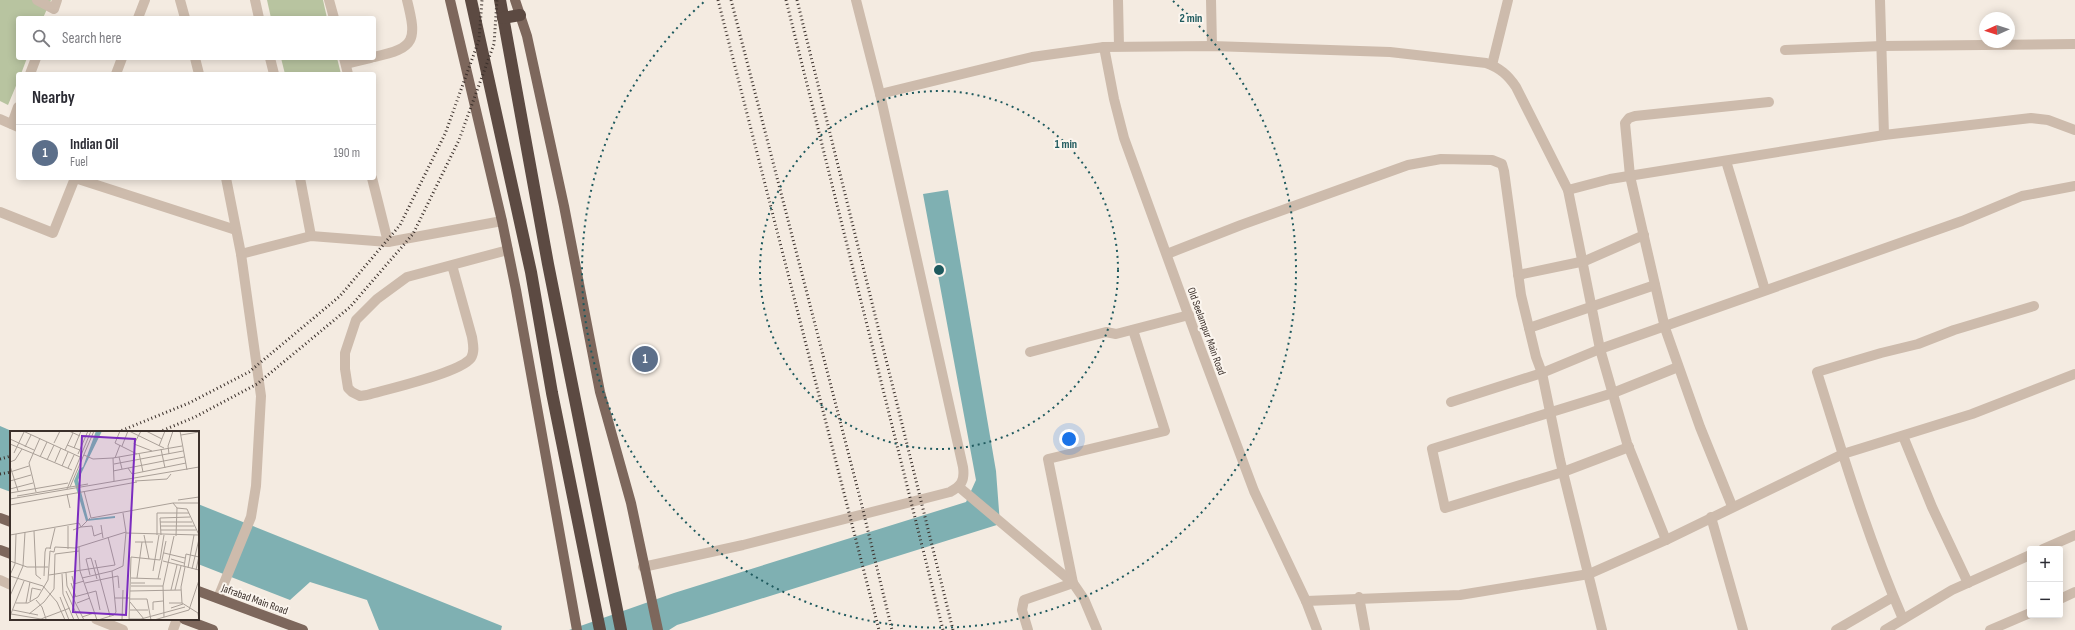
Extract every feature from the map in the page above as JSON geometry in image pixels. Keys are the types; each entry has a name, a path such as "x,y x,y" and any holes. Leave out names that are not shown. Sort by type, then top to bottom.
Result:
{"highway":[{"path":"471,0 531,272 552,393 600,630"},
{"path":"500,0 550,270 621,630"},
{"path":"504,18 520,16"}],"main road":[{"path":"450,0 508,250 577,630"},
{"path":"515,0 527,36 564,206 600,392 631,503 643,567 658,630"},
{"path":"0,518 10,522"},
{"path":"0,550 10,554"},
{"name":"Jafrabad Main Road","path":"199,591 303,630"},
{"path":"187,620 213,630"}],"street":[{"path":"37,0 54,9"},
{"path":"139,16 145,0"},
{"path":"180,0 184,16"},
{"path":"255,0 259,16"},
{"path":"329,0 333,16"},
{"path":"376,57 397,52 408,45 413,35 412,20 407,0"},
{"path":"643,567 743,545 950,492 960,487 964,476 963,467 880,94 856,0"},
{"path":"1118,0 1122,46"},
{"path":"1211,0 1212,46"},
{"path":"1492,65 1508,0"},
{"path":"1880,0 1884,134"},
{"path":"1784,50 1882,46 2075,44"},
{"path":"880,94 1032,58 1104,46 1212,46 1390,52 1486,62 1499,68 1513,82 1568,190 1600,349 1629,447 1666,540"},
{"name":"Old Seelampur Main Road","path":"1104,46 1114,99 1124,138 1254,492 1306,601 1317,630"},
{"path":"31,72 35,60"},
{"path":"117,72 121,60"},
{"path":"196,60 198,72"},
{"path":"270,60 274,72"},
{"path":"345,61 348,72"},
{"path":"1732,506 1678,367 1665,328 1630,176 1624,123 1628,118 1635,116 1769,102"},
{"path":"1568,190 1586,184 1630,176 1884,134 2031,118 2048,120 2075,130"},
{"path":"0,119 15,125"},
{"path":"1167,254 1248,222 1408,165 1441,159 1492,160 1502,164 1518,275 1529,328 1542,373 1563,472 1602,630"},
{"path":"1726,161 1765,290"},
{"path":"0,212 53,233 74,180"},
{"path":"81,180 236,230"},
{"path":"218,598 251,517 256,486 261,396 241,254 226,180"},
{"path":"300,180 312,236"},
{"path":"372,180 388,242"},
{"path":"1451,402 1542,373 1600,349 1665,328 1765,290 1962,221 2022,196 2075,186"},
{"path":"241,254 312,236 388,242 502,221"},
{"path":"1518,275 1583,262 1644,235"},
{"path":"452,265 472,337 474,349 470,359 457,369 367,395 360,396 352,392 348,388 345,353 356,320 377,299 407,277 508,250"},
{"path":"1529,328 1655,285"},
{"path":"1903,619 1869,534 1818,372 1881,353 1918,344 1954,330 2034,306"},
{"path":"1030,352 1106,332 1116,334 1189,315"},
{"path":"1073,583 1048,458 1165,431 1133,330"},
{"path":"1629,447 1563,472 1445,508 1432,449 1613,393 1678,367"},
{"path":"1306,601 1360,597 1460,594 1589,574 1666,540 1732,506 1843,454 1972,414 2075,374"},
{"path":"1903,436 1932,507 1968,583"},
{"path":"960,487 1073,583 1087,605 1097,630"},
{"path":"1711,517 1743,630"},
{"path":"2050,546 2075,535"},
{"path":"1886,630 1952,590 2027,556"},
{"path":"0,580 10,585"},
{"path":"1028,630 1022,610 1024,600 1073,583"},
{"path":"2063,598 2075,592"},
{"path":"1360,597 1365,630"},
{"path":"1836,630 1894,597"},
{"path":"1990,630 2027,613"},
{"path":"98,620 123,630"},
{"path":"173,630 177,620"}],"green space":[{"path":"0,0 51,0 44,16 16,16 16,60 26,60 22,72 16,72 16,86 8,105 0,101"},
{"path":"267,0 323,0 327,16 271,16"},
{"path":"282,60 338,60 340,72 284,72"}],"water":[{"path":"948,190 996,471 1000,524 677,625 669,630 569,630 674,593 966,502 976,480 923,194"},
{"path":"0,426 12,431 10,431 10,492 0,488"},
{"path":"199,504 502,626 501,630 379,630 367,600 310,582 290,600 199,564"}],"railway":[{"path":"120,431 189,403 249,372 340,296 400,225 445,134 479,40 482,0"},
{"path":"161,431 195,417 257,384 350,307 413,234 459,140 494,44 497,0"},
{"path":"718,0 879,630"},
{"path":"731,0 861,502 892,630"},
{"path":"786,0 943,630"},
{"path":"797,0 953,630"},
{"path":"0,459 10,456"},
{"path":"0,474 10,472"}],"place":[{"name":"Indian Oil","path":"645,359"}]}
